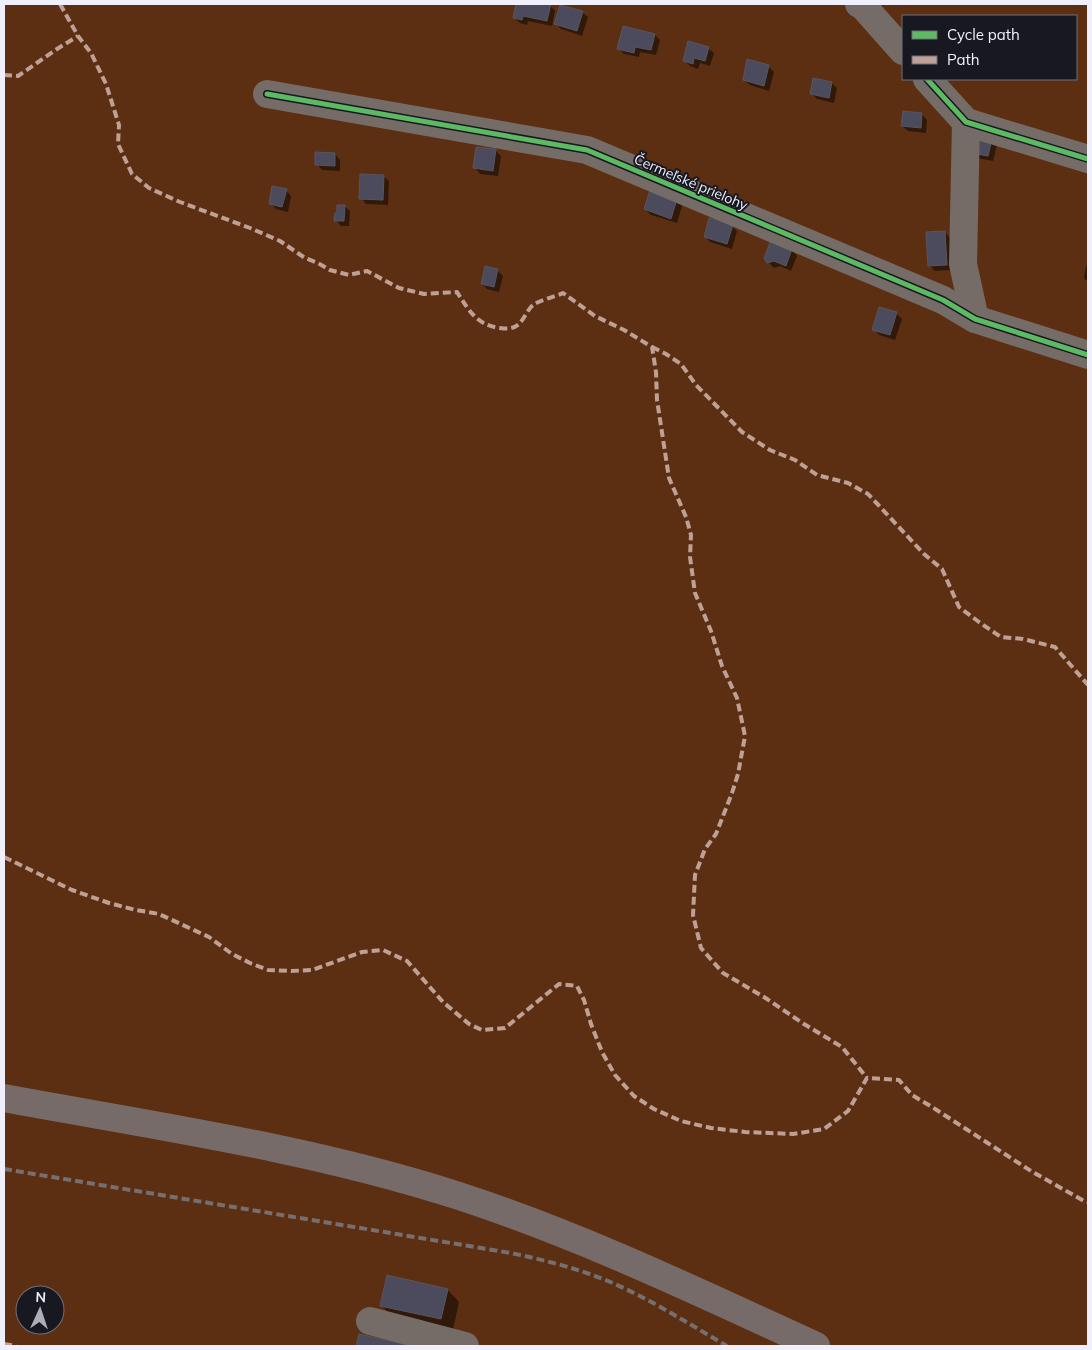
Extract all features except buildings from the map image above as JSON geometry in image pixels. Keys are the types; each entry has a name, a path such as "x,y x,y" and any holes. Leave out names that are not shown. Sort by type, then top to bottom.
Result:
{"main road":[{"path":"4,1098 314,1156 456,1195 535,1223 632,1262 816,1346"}],"street":[{"path":"859,4 863,6 902,51"},
{"path":"928,80 966,122 1088,159"},
{"name":"Čermeľské prielohy","path":"267,94 587,150 943,300 975,320 1088,355"},
{"path":"966,122 963,264 975,320"},
{"path":"370,1321 464,1346"}],"shaded area":[{"path":"4,4 1088,4 1088,1346 4,1346"}],"railway":[{"path":"4,1169 511,1253 543,1260 589,1274 619,1286 727,1346"}],"marked path":[{"path":"60,4 78,36 91,53 106,84 119,125 118,144 132,174 149,188 280,241 305,258 330,270 349,275 367,271 399,288 424,294 457,292 474,316 485,324 506,328 515,327 533,305 563,293 595,316 624,330 652,347 656,372 657,400 669,478 686,517 691,535 690,557 695,593 711,631 722,666 737,698 745,736 738,774 732,793 716,834 705,849 695,875 693,915 701,948 723,973 842,1047 867,1078"},
{"path":"4,75 18,76 78,36"},
{"path":"652,347 681,364 696,385 742,432 770,450 795,460 817,475 848,483 868,494 924,554 942,569 959,607 1001,637 1023,639 1055,647 1088,685"},
{"path":"4,857 72,890 109,903 159,914 209,937 232,954 268,970 312,970 362,952 383,950 407,961 443,1002 469,1024 482,1030 505,1028 559,984 577,986 584,1000 602,1052 615,1075 634,1096 654,1109 681,1121 711,1128 745,1132 793,1134 824,1129 848,1111 867,1078 899,1080 912,1095 1031,1171 1088,1202"},
{"path":"4,1344 16,1346"}],"cycle path":[{"path":"928,80 966,122 1088,159"},
{"path":"267,94 587,150 943,300 975,319 1088,355"}]}
